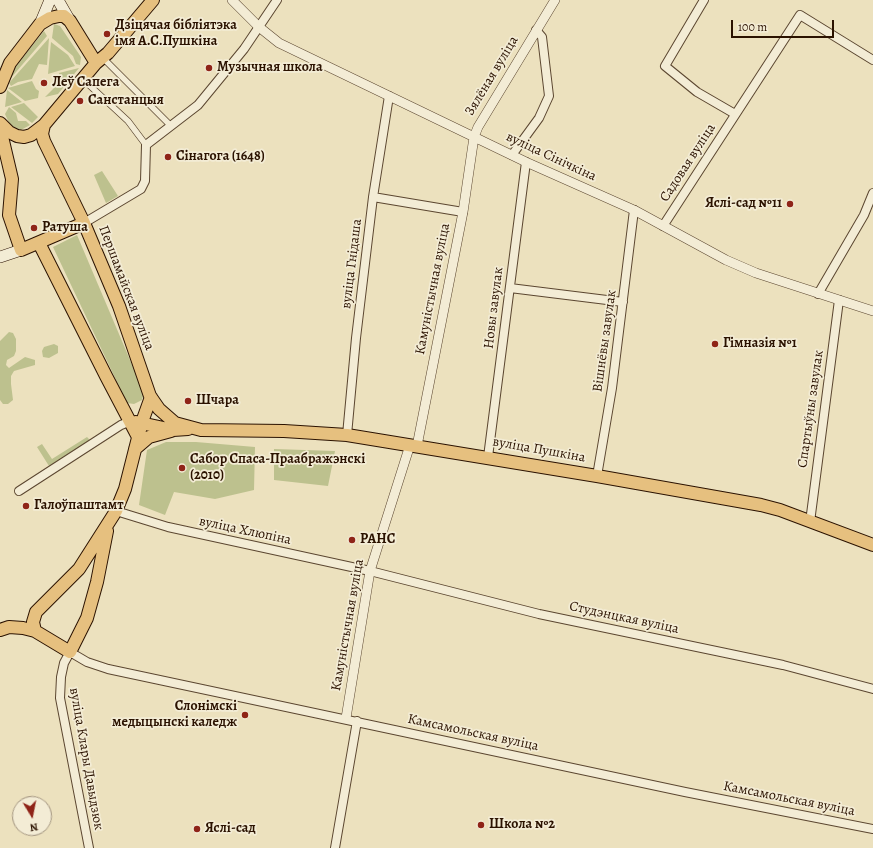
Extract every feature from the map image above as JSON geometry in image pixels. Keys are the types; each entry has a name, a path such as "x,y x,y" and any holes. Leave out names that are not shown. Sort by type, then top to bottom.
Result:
{"main road":[{"path":"0,87 10,63 40,24 50,0"},
{"path":"58,0 70,21 100,60"},
{"path":"0,123 9,132 17,136 24,137 31,135 44,125 153,0"},
{"path":"40,24 50,18 59,16 64,16 70,21"},
{"name":"Першамайская вуліца","path":"44,125 42,134 44,141 84,223 119,306 150,400"},
{"path":"0,128 12,179 4,213 21,250"},
{"path":"0,257 39,243 84,223"},
{"path":"39,243 120,403 137,422"},
{"path":"120,403 134,409 144,407 150,400"},
{"path":"4,628 36,612 79,569 108,526 125,489 137,443 137,422 150,400"},
{"name":"вуліца Пушкіна","path":"150,400 174,426 216,431 284,431 347,435 488,457 761,505 873,545"},
{"path":"137,422 160,420 174,426"},
{"path":"137,443 174,426"},
{"path":"4,628 23,628 35,631 70,652 86,618 97,582 108,526"},
{"path":"79,569 90,572 97,582"},
{"path":"35,631 33,622 36,612"}],"street":[{"name":"вуліца Сінічкіна","path":"232,0 259,27 279,43 526,162 634,210 726,260 818,294 873,311"},
{"path":"84,223 141,189 145,181 149,143 198,105 244,50 277,0"},
{"name":"Зялёная вуліца","path":"474,137 478,127 555,0"},
{"name":"Садовая вуліца","path":"704,0 665,66 697,92 735,114"},
{"name":"Садовая вуліца","path":"663,226 800,15 873,60"},
{"name":"Зялёная вуліца","path":"512,155 539,118 549,96 542,36 536,30"},
{"path":"100,60 171,126"},
{"path":"88,84 128,121 149,143"},
{"name":"вуліца Гнідаша","path":"347,435 356,338 374,197 389,96"},
{"name":"Камуністычная вуліца","path":"346,718 370,571 413,446 463,212 474,137"},
{"name":"Новы завулак","path":"488,457 526,162"},
{"path":"818,294 864,215 873,193"},
{"path":"374,197 463,212"},
{"name":"Вішнёвы завулак","path":"596,476 612,388 634,210"},
{"path":"510,288 623,302"},
{"name":"Спартыўны завулак","path":"810,522 839,300"},
{"path":"19,491 121,425 137,422"},
{"name":"вуліца Хлюпіна","path":"116,511 168,527 370,571"},
{"name":"Студэнцкая вуліца","path":"370,571 539,614 783,665 873,689"},
{"name":"Камсамольская вуліца","path":"70,652 88,662 108,669 346,718 685,792 873,829"},
{"name":"вуліца Клары Давыдзюк","path":"70,652 64,663 61,677 60,698 89,848"},
{"path":"335,848 357,721"}],"green space":[{"path":"54,24 60,26 81,57 80,65 76,64 73,56 52,38"},
{"path":"44,31 47,36 10,79 16,66"},
{"path":"49,38 47,65 39,64 32,79 18,82 11,86 9,83"},
{"path":"51,42 68,55 75,66 48,74"},
{"path":"79,68 58,94 45,97 57,85 60,77 59,73"},
{"path":"32,81 36,89 39,91 38,98 25,101 8,88"},
{"path":"7,90 22,102 5,107"},
{"path":"24,103 38,117 32,123 11,107"},
{"path":"9,107 16,113 18,121 26,121 30,125 21,130 10,125 5,114"},
{"path":"102,171 118,196 106,203 94,175"},
{"path":"77,235 144,393 142,400 134,404 127,403 53,247"},
{"path":"9,332 13,333 16,339 16,351 14,356 7,360 6,365 9,368 25,357 35,360 35,365 14,371 11,376 13,400 8,404 3,404 0,400 0,341"},
{"path":"54,344 58,346 58,353 49,358 43,357 42,351 44,347"},
{"path":"87,437 90,440 49,466 37,447 42,444 52,459"},
{"path":"166,442 196,442 255,447 254,490 215,499 174,492 165,515 139,505 147,450"},
{"path":"274,449 335,451 328,486 274,480"}],"place":[{"name":"Дзіцячая бібліятэка імя А.С.Пушкіна","path":"107,34"},
{"name":"Музычная школа","path":"209,68"},
{"name":"Леў Сапега","path":"44,83"},
{"name":"Санстанцыя","path":"80,101"},
{"name":"Сінагога (1648)","path":"168,157"},
{"name":"Яслі-сад №11","path":"790,204"},
{"name":"Ратуша","path":"34,228"},
{"name":"Гімназія №1","path":"715,344"},
{"name":"Шчара","path":"188,401"},
{"name":"Сабор Спаса-Праабражэнскі (2010)","path":"182,468"},
{"name":"Галоўпаштамт","path":"26,506"},
{"name":"РАНС","path":"352,540"},
{"name":"Слонімскі медыцынскі каледж","path":"245,715"},
{"name":"Школа №2","path":"481,825"},
{"name":"Яслі-сад","path":"197,829"}]}
